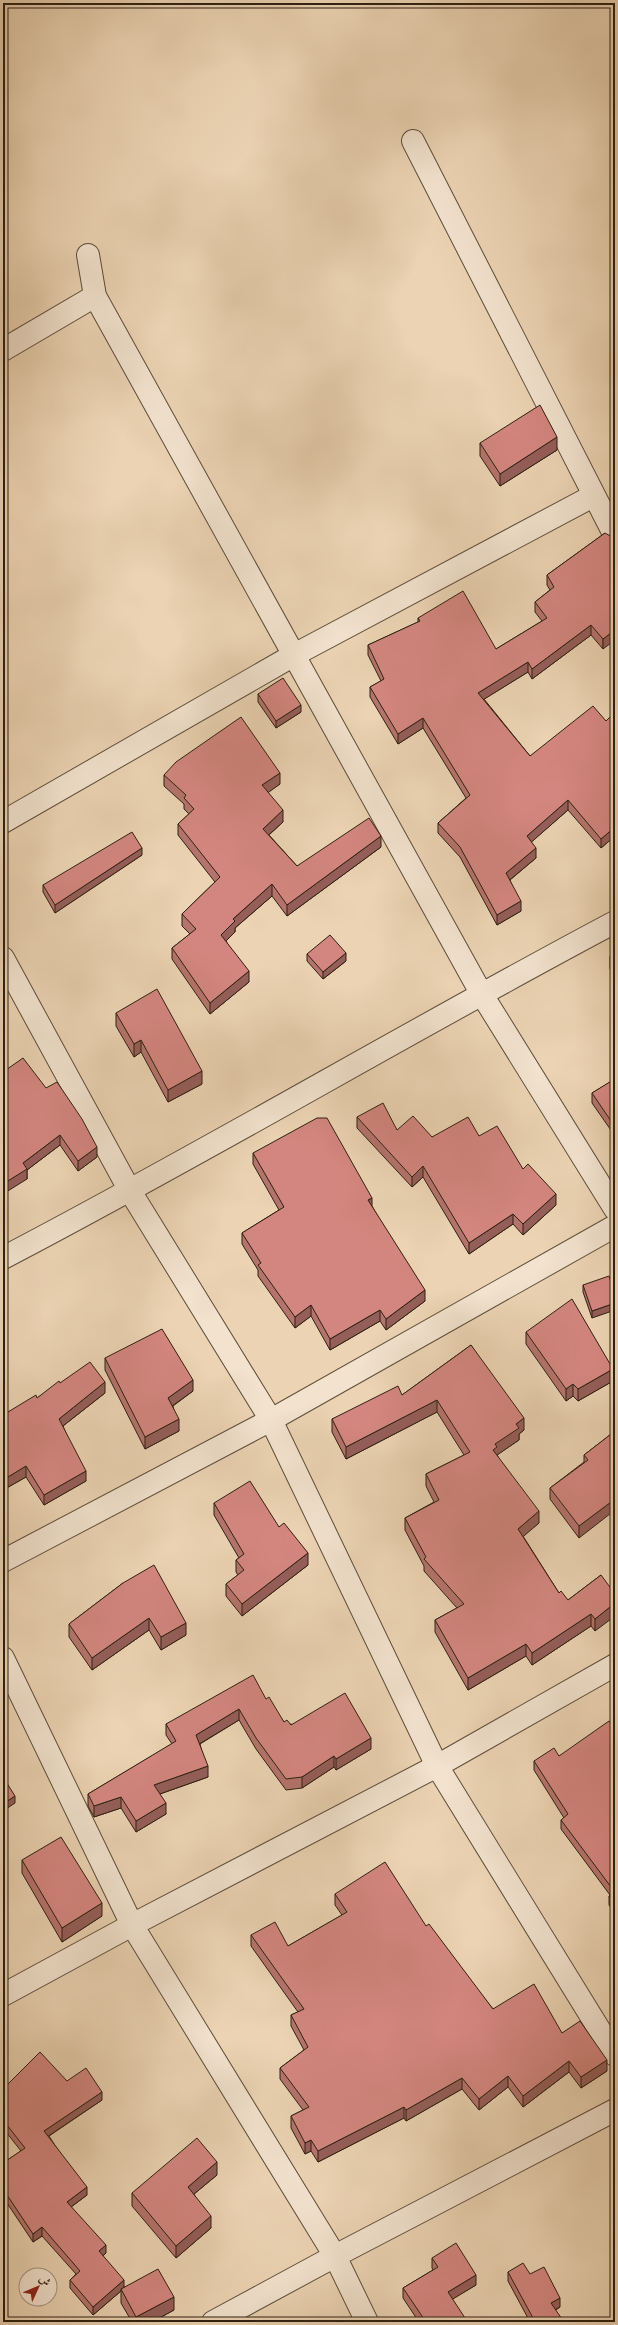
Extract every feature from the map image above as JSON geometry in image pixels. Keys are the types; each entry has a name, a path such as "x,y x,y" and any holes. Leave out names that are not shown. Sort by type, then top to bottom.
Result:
{"street":[{"path":"413,141 593,496 615,536"},
{"path":"88,255 95,296 481,993 615,1209"},
{"path":"3,350 95,296"},
{"path":"3,822 294,655 593,496"},
{"path":"3,1258 130,1191 481,993 615,922"},
{"path":"3,958 130,1191 271,1420 437,1766 615,2055"},
{"path":"3,1561 271,1420 615,1226"},
{"path":"3,1658 132,1925 335,2256 367,2322"},
{"path":"3,1995 132,1925 437,1766 615,1665"},
{"path":"214,2322 335,2256 615,2110"}],"building":[{"path":"615,360 615,367 612,363"},
{"path":"540,405 557,437 500,474 480,443"},
{"path":"605,533 615,538 615,630 603,639 591,625 532,669 528,662 478,693 530,756 593,706 606,721 613,714 615,716 615,827 601,839 568,800 527,836 536,848 506,873 521,901 497,915 460,847 438,823 470,795 423,718 398,734 370,687 384,679 368,645 420,621 418,618 463,591 496,649 547,618 535,602 554,587 547,575"},
{"path":"283,678 301,705 276,721 258,694"},
{"path":"241,717 280,773 262,785 283,810 263,829 297,866 369,818 381,836 287,905 272,884 233,919 235,921 221,935 249,971 210,1003 172,948 196,929 182,914 220,877 178,824 194,809 184,798 186,795 164,775 176,762"},
{"path":"132,832 142,848 55,905 43,885"},
{"path":"330,935 346,953 323,972 307,954"},
{"path":"615,953 615,964 610,956"},
{"path":"157,989 202,1071 168,1090 141,1040 134,1044 116,1013"},
{"path":"23,1058 46,1088 57,1082 82,1119 97,1147 78,1161 60,1135 23,1163 27,1169 3,1184 3,1072"},
{"path":"615,1076 615,1127 592,1093 613,1080 612,1078"},
{"path":"383,1103 397,1130 413,1116 432,1137 468,1117 479,1136 497,1126 523,1169 528,1164 556,1194 523,1224 513,1214 469,1243 423,1166 412,1177 357,1117"},
{"path":"317,1118 327,1118 372,1198 368,1200 425,1290 386,1319 380,1310 330,1339 311,1305 295,1317 258,1265 261,1263 242,1233 284,1207 253,1153"},
{"path":"609,1276 615,1293 615,1303 592,1311 583,1285"},
{"path":"572,1299 613,1369 578,1389 573,1384 566,1389 526,1332"},
{"path":"162,1329 193,1380 168,1398 179,1419 145,1437 105,1358"},
{"path":"471,1345 524,1418 516,1424 519,1428 495,1444 497,1447 493,1450 539,1511 518,1529 559,1593 561,1591 568,1600 601,1575 615,1594 615,1603 595,1619 591,1614 532,1653 526,1644 468,1678 435,1620 464,1604 424,1559 426,1557 405,1518 439,1500 426,1474 470,1452 437,1400 346,1447 332,1419 398,1386 402,1395"},
{"path":"90,1362 105,1382 59,1419 86,1471 44,1495 26,1466 3,1480 3,1415 36,1395 37,1398 59,1381 60,1383"},
{"path":"615,1431 615,1499 579,1526 550,1488 588,1460 584,1455"},
{"path":"250,1481 279,1527 284,1523 308,1553 242,1604 226,1584 244,1570 236,1560 244,1554 214,1503"},
{"path":"154,1565 186,1623 161,1637 149,1618 92,1658 69,1624 123,1583"},
{"path":"253,1675 266,1699 269,1697 284,1722 287,1720 291,1725 345,1693 371,1738 336,1759 334,1756 302,1777 286,1779 256,1738 239,1709 196,1735 208,1766 154,1785 166,1803 136,1821 121,1797 94,1806 88,1794 176,1741 166,1724"},
{"path":"609,1721 615,1729 615,1903 609,1896 614,1891 561,1820 568,1814 534,1761 554,1748 559,1756"},
{"path":"3,1777 15,1796 3,1804"},
{"path":"61,1837 102,1903 62,1928 22,1860"},
{"path":"385,1862 426,1926 429,1924 493,2009 534,1984 562,2033 580,2021 607,2060 581,2077 569,2061 523,2096 508,2076 479,2099 462,2078 406,2110 404,2107 318,2151 311,2140 305,2143 291,2116 309,2107 280,2068 308,2047 291,2015 304,2009 251,1935 275,1922 288,1946 347,1912 335,1894"},
{"path":"40,2052 67,2081 86,2068 102,2092 44,2131 87,2187 67,2202 106,2245 99,2251 124,2280 93,2307 70,2280 80,2271 42,2227 33,2234 3,2189 3,2163 25,2148 3,2120 3,2089"},
{"path":"197,2138 217,2162 188,2187 211,2216 176,2246 132,2193"},
{"path":"456,2243 476,2275 448,2292 465,2318 459,2322 426,2322 403,2288 438,2267 432,2258"},
{"path":"523,2263 530,2274 544,2267 560,2298 551,2303 564,2322 526,2322 533,2318 508,2272"},
{"path":"158,2269 174,2297 136,2317 121,2289"}]}
